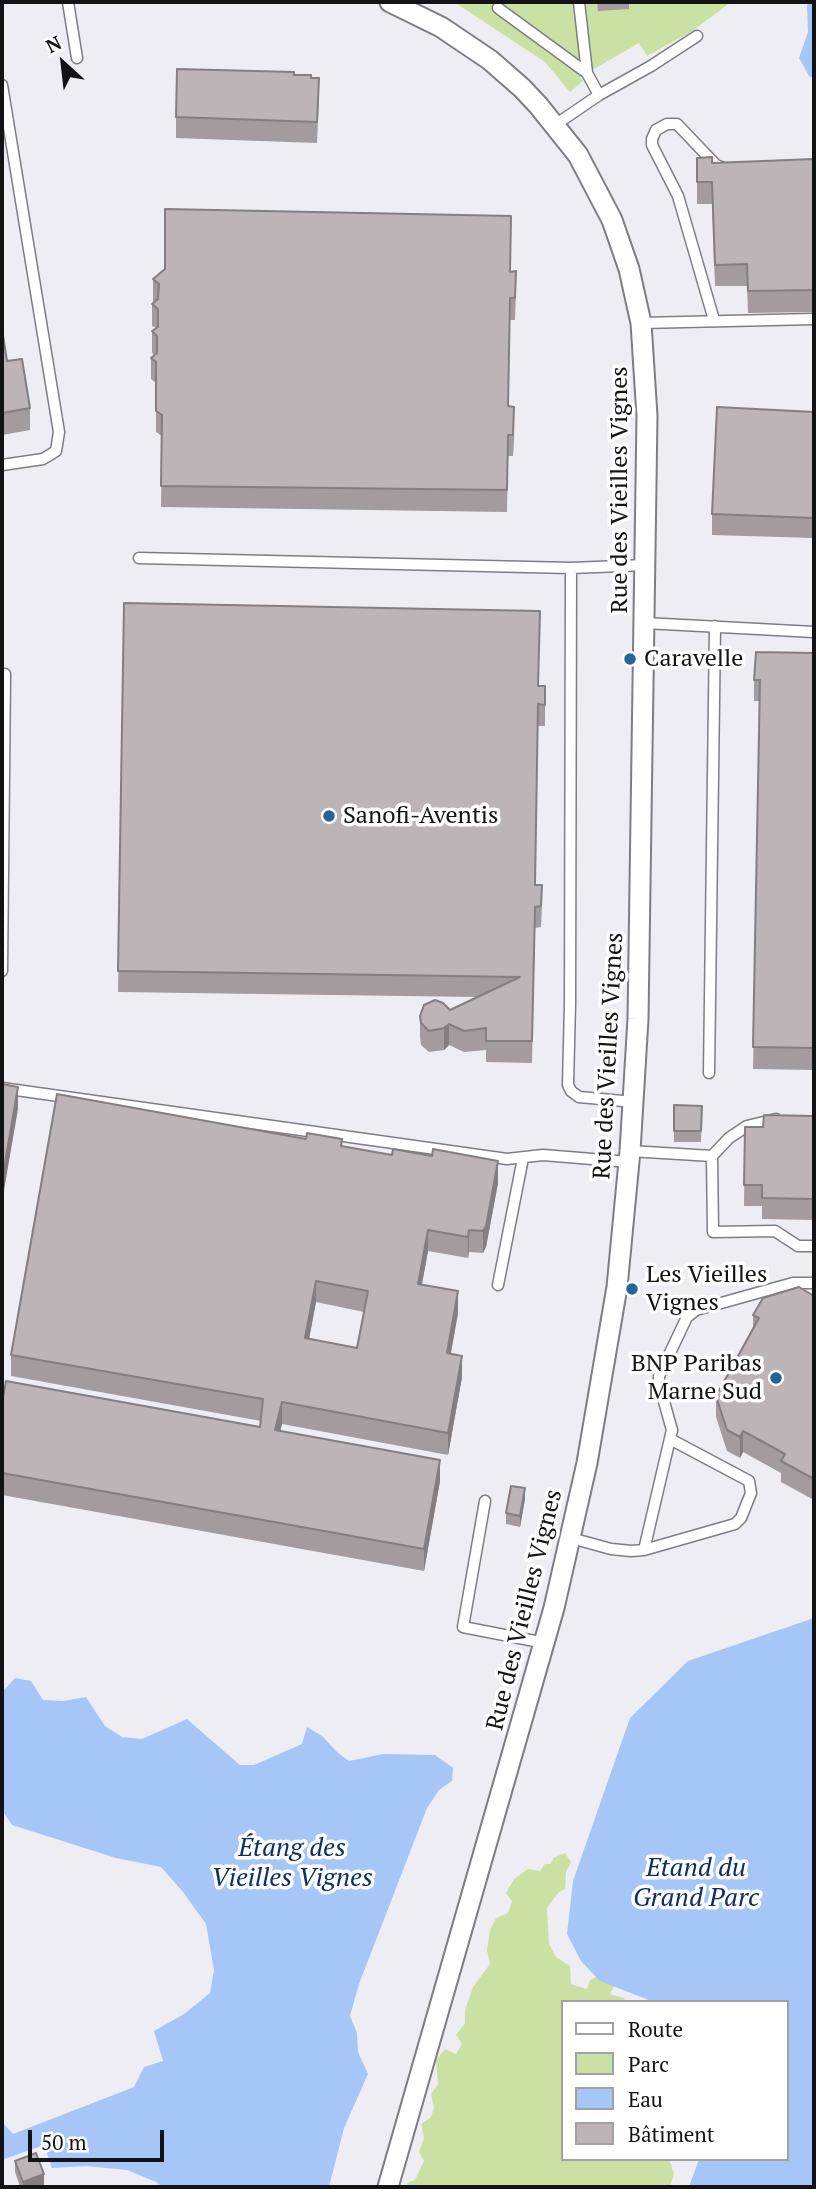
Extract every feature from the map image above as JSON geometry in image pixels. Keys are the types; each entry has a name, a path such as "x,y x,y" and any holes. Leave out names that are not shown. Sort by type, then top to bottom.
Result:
{"street":[{"name":"Rue des Vieilles Vignes","path":"388,2187 545,1643 571,1538 605,1366 619,1268 634,1102 647,416 641,323 629,269 612,220 578,155 522,88 469,45 425,17 390,2"}],"lane":[{"path":"68,2 77,58"},
{"path":"579,2 587,73"},
{"path":"498,8 587,73 599,95"},
{"path":"555,125 697,36"},
{"path":"2,85 59,432 56,451 43,459 2,465"},
{"path":"714,320 678,196 652,145 652,138 661,127 677,124 716,165 728,169 740,168"},
{"path":"641,323 814,319"},
{"path":"139,558 571,568 646,565"},
{"path":"571,568 568,1085 579,1097 634,1102"},
{"path":"645,623 814,632"},
{"path":"709,1073 715,626"},
{"path":"2,971 5,674"},
{"path":"2,1088 507,1159 543,1155 712,1156"},
{"path":"785,1116 747,1126 729,1138 712,1156 713,1232 775,1231 797,1246 814,1246"},
{"path":"498,1284 523,1158"},
{"path":"644,1550 670,1439 671,1421 659,1376 687,1317 692,1312 793,1283 814,1283"},
{"path":"571,1538 621,1551 644,1550 735,1524 741,1518 751,1493 748,1481 670,1439"},
{"path":"485,1501 463,1627 545,1643"}],"green space":[{"path":"454,2 731,2 694,30 647,56 639,43 580,77 583,81 570,92 545,62"},
{"path":"565,1853 571,1862 566,1872 565,1889 559,1892 547,1908 549,1944 556,1957 570,1966 571,1984 587,1989 590,1980 604,1973 616,1983 610,1994 626,2000 560,2000 560,2161 670,2161 674,2174 670,2187 406,2187 407,2183 415,2180 424,2161 419,2152 424,2138 421,2124 431,2117 434,2108 431,2094 438,2084 436,2060 445,2049 456,2054 462,2044 456,2035 465,2023 465,2010 473,1987 490,1964 487,1950 490,1930 496,1918 508,1913 512,1901 506,1893 514,1879 528,1869 540,1871 545,1864 551,1864 553,1858"}],"water":[{"path":"814,2 814,78 809,76 799,58 808,32 807,5"},
{"name":"Etand du Grand Parc","path":"814,1618 814,2187 689,2187 698,2161 788,2161 788,2000 649,2000 600,1981 581,1961 567,1934 573,1881 630,1718 688,1661"},
{"name":"Étang des Vieilles Vignes","path":"15,1678 31,1681 43,1700 63,1701 86,1697 105,1726 122,1737 142,1739 187,1719 240,1765 254,1765 302,1744 307,1727 322,1736 349,1761 383,1754 435,1755 453,1768 452,1781 439,1790 427,1808 359,1984 350,2016 357,2033 358,2052 368,2074 344,2128 329,2187 163,2187 127,2170 86,2166 52,2168 44,2145 2,2160 2,2122 13,2134 134,2087 144,2067 163,2061 154,2031 184,2014 210,1993 214,1970 206,1924 161,1867 116,1858 12,1825 2,1810 2,1692"}],"building":[{"path":"177,69 294,72 294,75 319,78 317,122 176,117"},
{"path":"712,157 712,163 814,159 814,290 748,291 747,264 715,265 712,182 697,182 697,158"},
{"path":"165,209 511,216 510,272 516,271 515,298 510,298 508,406 514,407 513,435 508,435 507,490 161,486 162,415 156,411 156,362 151,358 157,353 157,336 152,331 158,327 158,309 152,304 158,299 159,284 153,279 165,269"},
{"path":"2,329 7,361 22,359 30,408 2,413"},
{"path":"717,407 814,412 814,518 712,514"},
{"name":"Sanofi-Aventis","path":"124,603 540,611 538,686 545,686 545,705 538,704 535,885 542,885 541,906 535,907 532,1041 486,1041 486,1028 464,1031 449,1024 444,1028 429,1031 421,1023 420,1016 424,1005 435,1000 450,1010 520,977 118,971"},
{"path":"756,652 814,653 814,1048 753,1047 760,680 754,680"},
{"path":"2,1084 18,1087 2,1180"},
{"path":"57,1094 306,1139 307,1133 342,1139 341,1146 392,1155 393,1149 432,1156 433,1149 498,1161 483,1231 469,1230 468,1237 428,1230 418,1284 458,1291 447,1353 462,1356 448,1433 282,1402 275,1430 440,1460 424,1549 2,1473 2,1403 6,1381 260,1427 263,1399 11,1355","holes":["316,1281 368,1291 357,1348 305,1338"]},
{"path":"674,1105 702,1106 701,1131 674,1131"},
{"path":"764,1115 814,1116 814,1199 762,1198 762,1185 744,1185 745,1127 763,1127"},
{"name":"BNP Paribas Marne Sud","path":"799,1287 814,1296 814,1479 781,1461 785,1454 743,1431 740,1437 727,1430 716,1396 759,1318 753,1315 763,1298"},
{"path":"511,1486 525,1488 520,1516 506,1513"},
{"path":"36,2153 44,2174 23,2182 15,2161"}],"place":[{"name":"Caravelle","path":"630,659"},
{"name":"Sanofi-Aventis","path":"329,816"},
{"name":"Les Vieilles Vignes","path":"632,1289"},
{"name":"BNP Paribas Marne Sud","path":"776,1378"}]}
